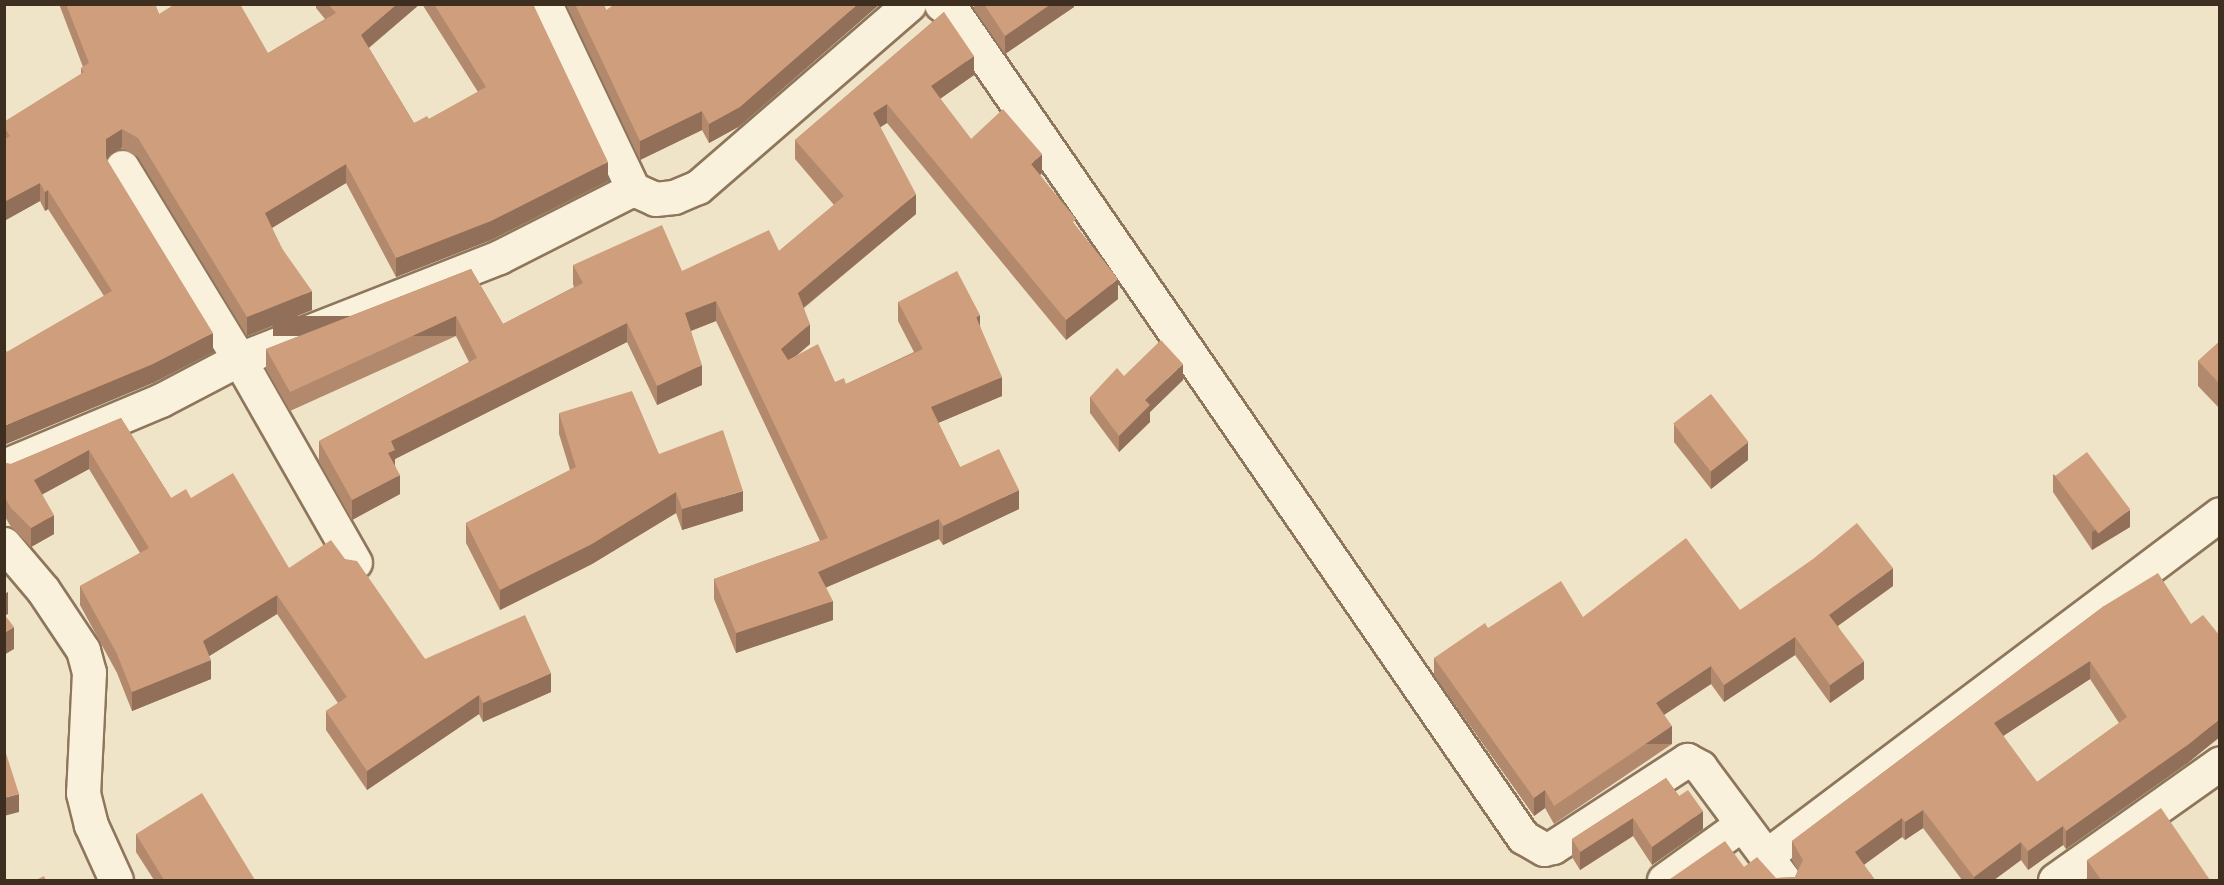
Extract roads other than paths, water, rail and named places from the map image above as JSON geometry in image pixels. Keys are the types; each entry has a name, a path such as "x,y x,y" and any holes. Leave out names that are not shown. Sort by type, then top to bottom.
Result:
{"street":[{"path":"545,4 633,189 655,199 674,197 698,187 909,4"},
{"path":"941,4 955,14 1523,837 1544,849 1553,847 1687,760 1700,767 1775,868 2220,514"},
{"path":"122,167 240,359 355,562"},
{"path":"4,466 161,400 240,359 499,257 633,189"},
{"path":"4,544 49,598 83,650 89,672 83,793 91,825 117,880"},
{"path":"2055,880 2220,762"},
{"path":"1664,880 1742,824"}]}
